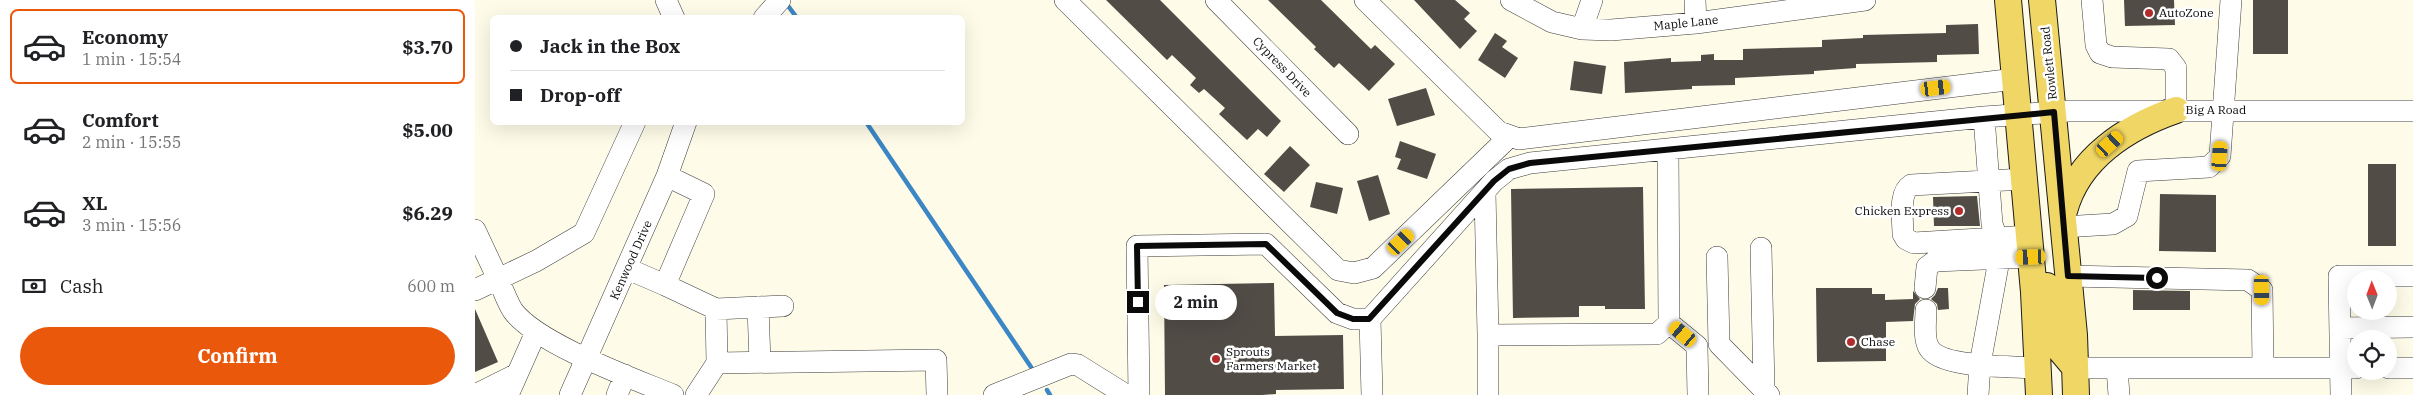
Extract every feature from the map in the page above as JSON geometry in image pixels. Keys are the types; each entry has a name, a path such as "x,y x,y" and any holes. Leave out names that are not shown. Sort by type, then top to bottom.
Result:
{"main road":[{"path":"2008,0 2025,179 2039,395"},
{"name":"Rowlett Road","path":"2042,0 2054,112 2076,395"},
{"path":"2062,223 2067,198 2074,183 2103,151 2118,137 2149,120 2176,110"},
{"path":"2030,247 2050,292 2057,346 2063,356 2075,368"}],"street":[{"path":"667,0 673,15"},
{"path":"767,15 780,0"},
{"path":"1065,0 1338,270 1354,273 1373,268 1510,136"},
{"name":"Cypress Drive","path":"1216,0 1348,134"},
{"path":"1365,0 1499,132 1519,139 2015,79"},
{"name":"Maple Lane","path":"1511,0 1552,22 1582,29 1611,30 1696,23 1784,5 1865,0"},
{"path":"1582,29 1592,0"},
{"path":"1695,0 1696,23"},
{"path":"2092,0 2096,45 2100,53 2112,58 2169,59 2175,68 2176,110"},
{"path":"2062,223 2113,224 2127,216 2138,171 2209,167 2220,156 2231,0"},
{"name":"Big A Road","path":"1369,319 1485,192 1509,169 1530,163 1984,117 2054,112 2176,110 2413,111"},
{"path":"1978,395 1980,364 1999,249 1992,224 1984,117"},
{"path":"475,290 536,261 584,233 634,125"},
{"name":"Kenwood Drive","path":"570,395 628,268 667,176 685,125"},
{"path":"1488,335 1657,334 1669,323 1668,149"},
{"path":"665,286 704,194 667,176"},
{"path":"1999,249 1914,243 1906,239 1903,234 1903,194 1906,188 1911,185 2025,179"},
{"path":"1485,192 1488,395"},
{"path":"475,230 513,310 536,332 586,358 673,395"},
{"path":"1139,395 1137,246 1266,244 1337,313 1353,319 1369,319 1372,395"},
{"path":"1925,288 1927,267 1935,261 1999,249 2030,247"},
{"path":"1761,248 1766,392"},
{"path":"1717,257 1719,344 1766,392"},
{"path":"628,268 716,309 783,306"},
{"path":"2068,276 2248,280 2262,290 2263,368"},
{"path":"2347,363 2340,328 2339,276 2413,276"},
{"path":"758,307 760,362"},
{"path":"696,395 717,363 716,309"},
{"path":"1926,310 1926,336 1929,348 1938,356 1956,362 2038,368"},
{"path":"1669,323 1697,346 1699,395"},
{"path":"2340,328 2413,327"},
{"path":"509,395 536,332"},
{"path":"717,363 936,360 937,395"},
{"path":"994,395 1071,364 1078,365 1126,395"},
{"path":"2075,368 2347,368"},
{"path":"2117,368 2119,395"},
{"path":"2397,368 2413,368"},
{"path":"2341,395 2347,372"},
{"path":"475,395 517,374"},
{"path":"617,395 625,375"}],"building":[{"path":"1106,0 1160,0 1281,121 1267,137 1258,129 1247,140 1219,114 1225,108 1204,89 1199,93 1190,85 1196,78 1172,55 1167,60"},
{"path":"1268,0 1321,0 1371,49 1375,45 1395,64 1369,91 1339,63 1334,68 1314,49 1316,47"},
{"path":"1414,0 1455,0 1470,13 1464,19 1477,31 1460,49"},
{"name":"AutoZone","path":"2124,0 2174,0 2175,25 2125,26"},
{"path":"2253,0 2288,0 2288,54 2253,54"},
{"path":"1978,24 1979,54 1937,55 1937,62 1856,64 1856,68 1814,71 1814,74 1735,78 1735,85 1692,86 1692,89 1625,93 1624,62 1671,58 1671,62 1701,61 1701,55 1714,54 1714,60 1743,60 1743,49 1822,47 1822,40 1863,38 1863,35 1946,33 1946,25"},
{"path":"1495,33 1507,41 1502,47 1518,58 1505,78 1478,60"},
{"path":"1574,61 1606,66 1602,94 1570,90"},
{"path":"1426,88 1435,115 1397,126 1388,99"},
{"path":"1400,141 1436,154 1427,179 1397,169 1401,159 1395,157"},
{"path":"1290,146 1310,165 1284,192 1264,174"},
{"path":"2368,164 2396,164 2396,246 2368,246"},
{"path":"1378,175 1390,214 1369,221 1357,181"},
{"path":"1316,182 1343,188 1337,214 1310,207"},
{"path":"1643,187 1645,309 1605,309 1605,306 1579,306 1579,317 1513,318 1511,189"},
{"path":"2160,194 2216,195 2216,252 2159,251"},
{"name":"Chicken Express","path":"1977,196 1980,226 1934,226 1933,197"},
{"path":"1274,283 1275,336 1343,335 1344,389 1276,390 1276,394 1262,395 1165,395 1164,285"},
{"name":"Chase","path":"1816,288 1872,288 1872,294 1885,294 1885,300 1913,299 1913,291 1920,299 1915,304 1913,321 1886,322 1886,361 1817,362"},
{"path":"1938,288 1948,288 1949,309 1938,310 1937,304 1931,299"},
{"path":"2133,290 2190,291 2190,310 2133,310"},
{"path":"475,309 498,362 475,372"}],"waterway":[{"path":"786,3 795,15"},
{"path":"868,125 1031,367"},
{"path":"1047,390 1050,395"}],"place":[{"name":"AutoZone","path":"2149,13"},
{"name":"Chicken Express","path":"1959,211"},
{"name":"Chase","path":"1851,342"},
{"name":"Sprouts Farmers Market","path":"1216,359"}],"route":[{"path":"1138,302 1137,246 1266,244 1337,313 1353,319 1369,319 1410,277 1494,181 1509,169 1530,163 1984,117 2054,112 2068,276 2157,278"}]}
